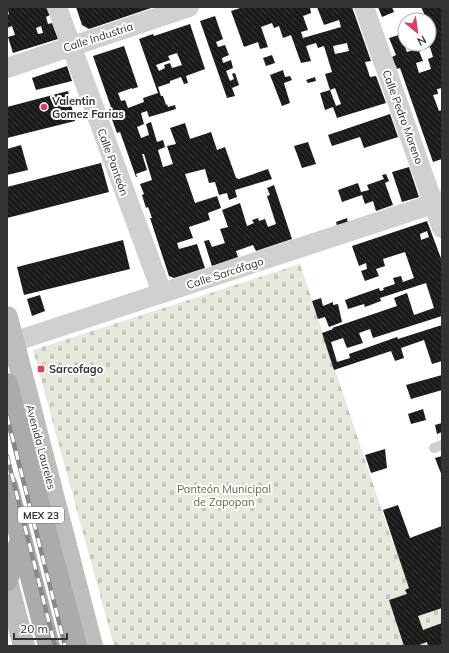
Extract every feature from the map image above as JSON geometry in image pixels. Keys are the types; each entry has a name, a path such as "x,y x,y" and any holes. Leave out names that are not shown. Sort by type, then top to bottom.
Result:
{"main road":[{"name":"Avenida Laureles","path":"7,317 10,343 92,646"},
{"name":"Avenida Laureles","path":"7,384 76,646"},
{"name":"MEX 23","path":"7,485 49,646"},
{"path":"21,540 7,580 12,618 24,646"}],"street":[{"name":"Calle Panteón","path":"57,7 70,46 162,293"},
{"name":"Calle Industria","path":"7,68 189,7"},
{"name":"Calle Pedro Moreno","path":"364,7 438,203 442,228"},
{"name":"Calle Sarcófago","path":"10,343 438,203"}],"green space":[{"name":"Panteón Municipal de Zapopan","path":"300,264 393,544 442,526 442,646 114,646 33,350"}],"building":[{"path":"7,7 46,7 50,15 46,17 48,24 52,23 58,39 13,53 8,37 15,35 12,26 7,28 7,15 9,14","holes":["41,26 43,33 38,34 36,28"]},
{"path":"76,7 154,7 89,29 82,25"},
{"path":"243,7 310,7 311,13 303,16 308,30 301,32 303,38 341,27 339,20 324,25 317,7 352,7 371,61 365,62 370,77 376,76 386,103 337,118 333,107 325,110 320,93 330,90 325,74 332,72 324,46 318,48 316,43 306,46 311,61 301,63 291,35 283,38 279,26 274,28 272,23 261,27 268,47 260,49 258,42 244,47 231,11","holes":["347,43 349,51 335,54 333,46","335,88 341,104 336,106 330,90"]},
{"path":"378,7 392,7 394,12 382,17"},
{"path":"421,7 442,7 442,88 437,89 438,94 433,95 439,111 442,110 442,159 433,162 400,68 397,69 392,57 396,55 389,38 397,36 397,52 419,52 423,61 416,63 419,73 431,69 428,59 433,57 432,52 437,52 437,12 423,12"},
{"path":"215,16 223,39 216,42 218,47 225,45 229,55 222,58 223,63 231,60 233,68 226,71 230,81 234,79 232,74 235,73 239,85 232,88 235,96 227,98 200,21"},
{"path":"190,24 205,69 186,76 188,83 184,84 181,77 158,87 166,105 167,104 168,107 175,105 176,109 149,117 147,111 141,113 144,124 137,127 141,138 149,135 146,124 151,122 157,142 163,140 165,147 158,150 163,167 173,164 167,146 176,144 170,128 185,123 190,139 211,132 217,150 225,147 236,178 239,179 268,169 272,179 235,190 237,197 229,200 227,193 219,195 215,182 209,183 205,169 185,174 195,203 217,196 221,208 208,213 210,220 189,227 193,238 177,243 179,249 197,244 205,268 174,278 169,276 150,218 152,218 148,207 146,208 142,195 144,194 140,184 152,180 144,154 142,154 147,170 136,174 136,177 120,132 117,133 110,114 113,113 93,56 124,46 138,87 118,93 121,101 125,100 128,108 144,102 143,98 158,93 139,39 153,34 154,36","holes":["177,53 182,65 172,68 170,63 164,65 165,68 159,71 156,65 170,60 168,56"]},
{"path":"272,55 275,63 266,66 263,58"},
{"path":"67,66 72,81 36,90 32,78"},
{"path":"283,70 285,77 290,76 292,80 284,83 290,103 282,106 270,75"},
{"path":"315,77 316,81 308,83 306,80"},
{"path":"68,91 75,121 7,138 7,107"},
{"path":"390,114 398,137 364,148 360,137 332,146 328,135"},
{"path":"308,142 316,164 302,168 294,146"},
{"path":"21,145 28,170 7,175 7,149"},
{"path":"101,163 109,192 7,218 7,187"},
{"path":"409,167 419,197 402,202 392,172"},
{"path":"386,174 389,181 385,183 393,205 376,211 373,201 365,204 362,195 342,202 338,190 358,183 361,192 369,190 367,185 384,179 382,175"},
{"path":"274,185 292,239 256,251 253,245 236,251 238,257 212,266 204,241 209,240 212,247 225,243 220,229 228,227 222,210 240,203 247,226 254,223 252,220 258,218 259,221 265,219 268,227 276,224 267,196 270,195 267,188"},
{"path":"347,218 348,223 337,226 336,222"},
{"path":"427,221 442,261 442,316 373,338 370,329 359,333 363,343 347,348 343,338 331,342 337,362 350,358 349,354 397,337 398,339 442,325 442,361 432,364 424,340 401,348 404,358 395,361 391,351 334,370 322,333 333,329 332,328 397,306 394,298 407,293 414,315 434,308 426,283 380,298 381,301 365,307 364,304 348,309 345,300 379,288 380,291 384,290 383,288 395,284 393,278 401,276 403,282 414,278 405,252 383,259 385,266 376,269 379,276 365,281 361,271 367,269 366,263 359,266 352,246","holes":["427,231 429,237 421,240 420,234"]},
{"path":"123,240 130,269 24,295 17,267"},
{"path":"40,295 45,311 32,316 27,299"},
{"path":"321,298 323,306 333,302 333,305 338,304 342,322 329,327 325,317 318,319 312,301"},
{"path":"442,375 442,390 411,399 406,385"},
{"path":"423,409 426,420 411,424 408,414"},
{"path":"442,423 442,432 437,434 435,425"},
{"path":"385,449 387,468 371,473 365,455"},
{"path":"442,456 442,476 435,458"},
{"path":"398,505 410,538 442,526 442,608 418,616 423,630 442,623 442,646 428,646 427,642 416,646 404,646 389,600 407,594 405,590 409,588 383,510"}],"railway":[{"path":"7,416 65,646"},
{"path":"7,456 55,646"}],"place":[{"name":"Valentin Gomez Farias","path":"44,107"},
{"name":"Sarcofago","path":"41,369"}]}
